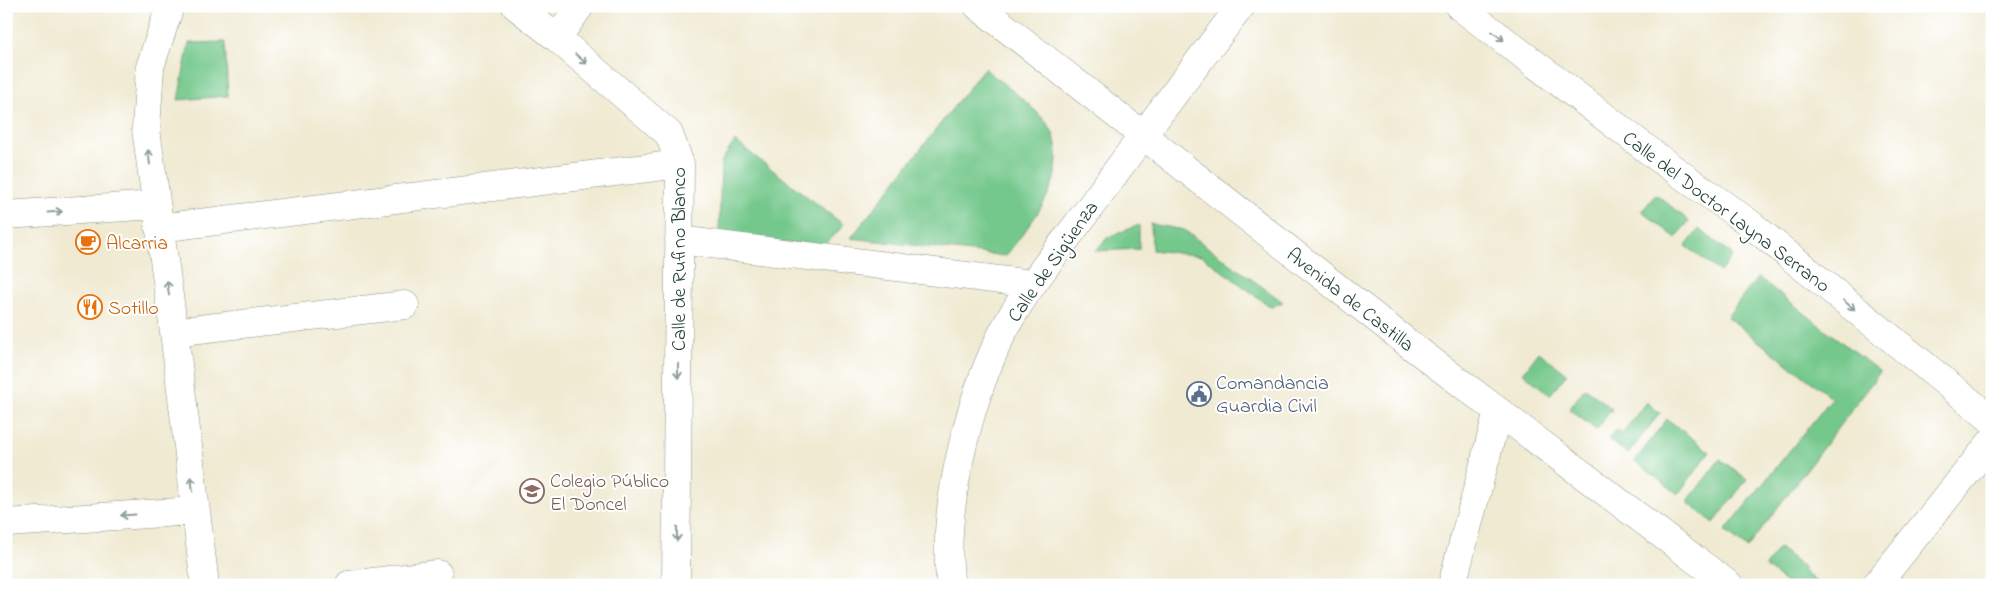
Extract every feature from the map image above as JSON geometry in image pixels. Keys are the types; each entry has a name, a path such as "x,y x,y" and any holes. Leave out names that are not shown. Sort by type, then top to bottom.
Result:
{"street":[{"path":"170,6 150,66 146,129 174,332 205,585"},
{"name":"Calle de Rufino Blanco","path":"516,6 669,134 680,164 676,585"},
{"path":"556,38 580,6"},
{"name":"Avenida de Castilla","path":"978,6 1498,411 1729,585"},
{"name":"Calle de Sigüenza","path":"951,585 948,567 950,520 958,468 979,390 998,342 1032,284 1142,135 1242,6"},
{"name":"Calle del Doctor Layna Serrano","path":"1459,6 1665,163 1749,223 1992,420"},
{"path":"6,215 157,217 680,164"},
{"path":"679,240 1032,284"},
{"path":"174,332 405,305"},
{"path":"1452,585 1498,411"},
{"path":"1876,585 1992,441"},
{"path":"6,523 195,511"},
{"path":"349,585 438,574"}],"green space":[{"path":"225,42 228,96 178,100 189,43"},
{"path":"984,68 1024,100 1048,124 1057,148 1056,167 1048,195 1033,220 1006,256 851,238"},
{"path":"735,141 844,225 823,247 719,235 721,162"},
{"path":"1656,194 1689,221 1676,238 1642,211"},
{"path":"1151,224 1184,230 1283,302 1271,307 1202,256 1152,250"},
{"path":"1139,225 1139,249 1095,251 1107,238"},
{"path":"1699,229 1733,255 1720,272 1686,246"},
{"path":"1758,277 1880,372 1747,548 1725,531 1832,398 1727,317"},
{"path":"1539,352 1567,374 1550,395 1523,373"},
{"path":"1585,388 1612,409 1596,430 1569,409"},
{"path":"1646,402 1660,413 1628,454 1608,439 1616,430 1622,434"},
{"path":"1667,419 1710,452 1678,494 1635,461"},
{"path":"1720,459 1747,479 1714,523 1687,502"},
{"path":"1779,548 1805,568 1803,571 1820,585 1789,585 1765,566"}],"place":[{"name":"Alcarria","path":"88,242"},
{"name":"Sotillo","path":"90,307"},
{"name":"Comandancia Guardia Civil","path":"1199,394"},
{"name":"Colegio Público El Doncel","path":"532,491"}]}
